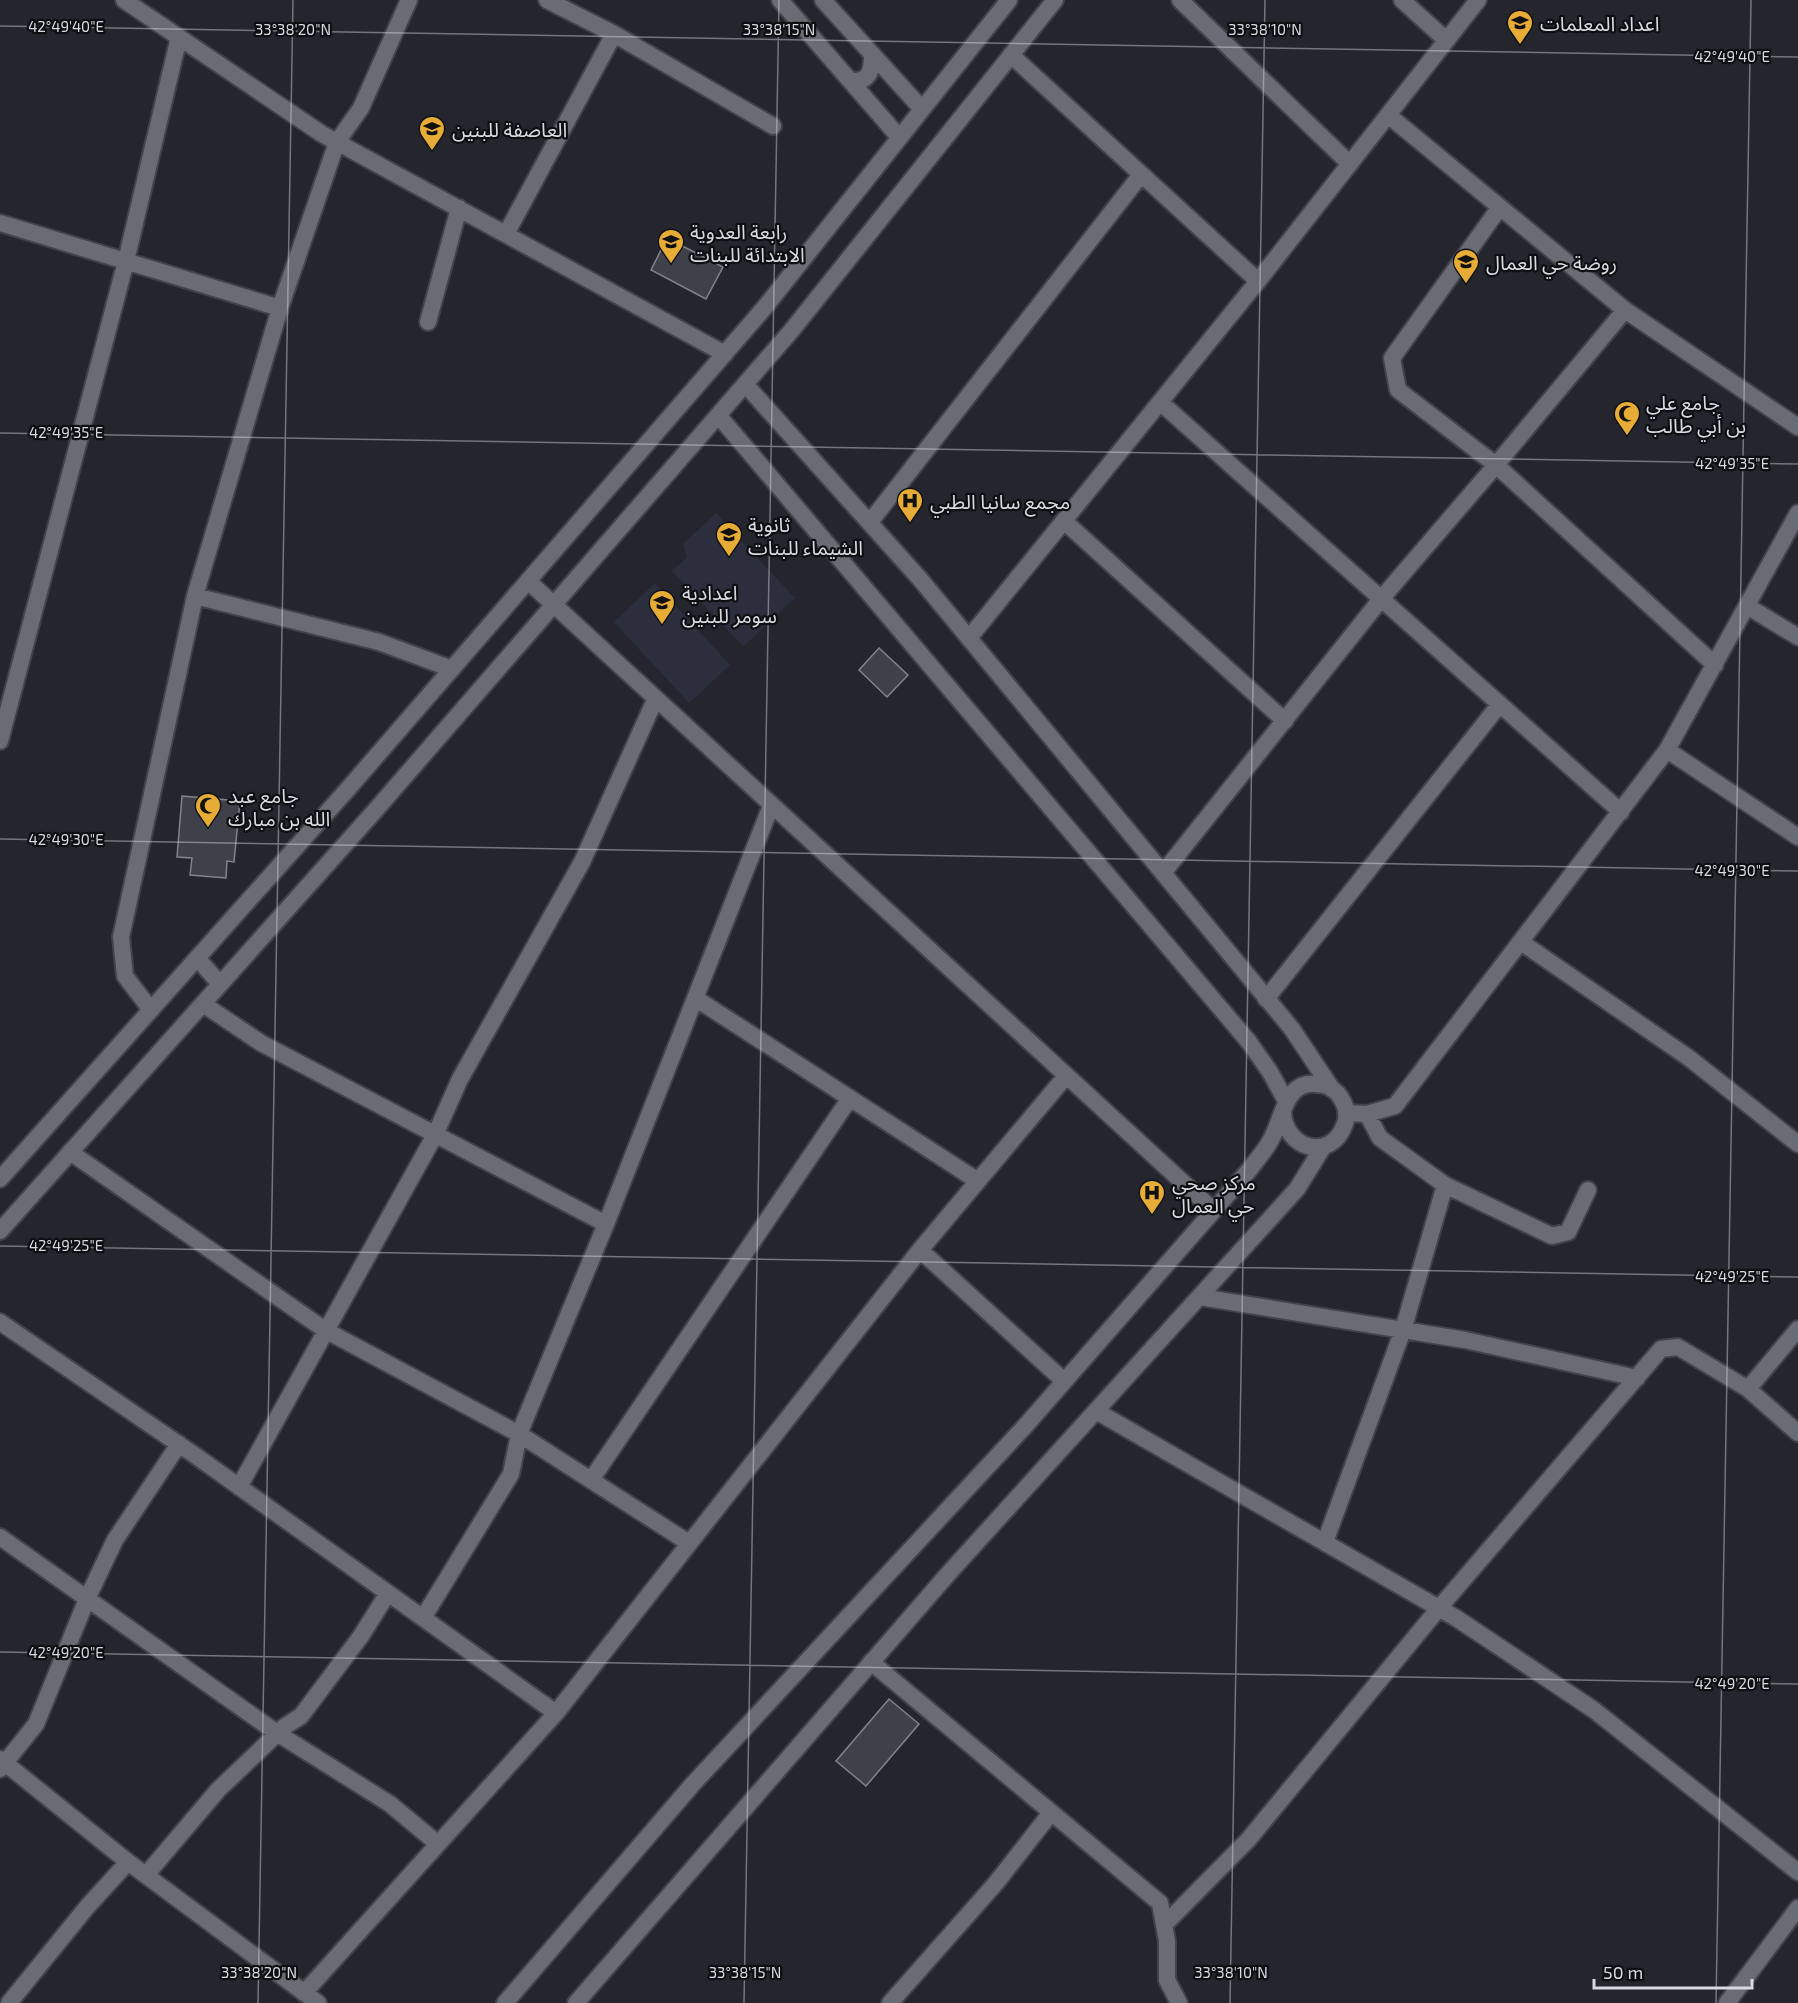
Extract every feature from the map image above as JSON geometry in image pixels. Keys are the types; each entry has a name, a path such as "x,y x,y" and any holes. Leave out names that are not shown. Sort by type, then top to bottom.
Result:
{"street":[{"path":"124,0 337,142 725,354"},
{"path":"151,1010 125,976 121,937 195,596 280,308 337,142 361,108 409,0"},
{"path":"547,0 614,34 773,126"},
{"path":"780,0 899,137"},
{"path":"824,0 922,109"},
{"path":"0,1179 452,669 725,354 1009,0"},
{"path":"0,1231 552,606 799,321 1054,0"},
{"path":"1180,0 1350,164"},
{"path":"1402,0 1446,40"},
{"path":"969,638 1258,281 1478,0"},
{"path":"506,234 614,34"},
{"path":"0,741 126,261 179,37"},
{"path":"851,81 860,81 868,77 872,68 872,54"},
{"path":"1011,55 1140,176 1258,281"},
{"path":"1388,115 1625,310 1798,427"},
{"path":"870,522 1140,176"},
{"path":"1500,207 1392,358 1398,390 1496,465 1715,664"},
{"path":"428,322 459,208"},
{"path":"0,223 280,308"},
{"path":"1163,873 1381,599 1625,310"},
{"path":"576,2003 871,1662 1297,1189 1323,1146 1340,1134 1346,1124 1344,1104 1292,1029 969,638 870,522 745,384"},
{"path":"1160,402 1621,812"},
{"path":"718,415 1249,1042 1270,1072 1285,1107 1284,1122 1294,1140 1302,1145 1323,1146"},
{"path":"1346,1113 1367,1114 1395,1107 1621,812 1667,750 1798,513"},
{"path":"1064,521 1285,720"},
{"path":"528,581 552,606 1213,1210"},
{"path":"195,596 379,642 452,669"},
{"path":"1747,606 1798,637"},
{"path":"239,1487 435,1135 460,1079 582,862 655,700"},
{"path":"1266,999 1500,704"},
{"path":"1667,750 1798,837"},
{"path":"423,1618 511,1474 519,1434 606,1224 771,806"},
{"path":"1521,942 1689,1058 1798,1144"},
{"path":"197,958 220,984"},
{"path":"695,998 978,1181"},
{"path":"202,1004 261,1043 606,1224"},
{"path":"304,1993 555,1713 920,1250 1066,1076"},
{"path":"506,2003 692,1785 1064,1381 1213,1210 1270,1143 1292,1092 1312,1083 1332,1089"},
{"path":"591,1480 850,1098"},
{"path":"1367,1114 1380,1138 1445,1185 1552,1236 1568,1232 1588,1190"},
{"path":"70,1152 325,1330 519,1434 689,1543"},
{"path":"1324,1542 1403,1330 1445,1185"},
{"path":"920,1250 1064,1381"},
{"path":"1200,1297 1465,1340 1637,1378"},
{"path":"0,1322 179,1444 555,1713"},
{"path":"1748,1389 1798,1329"},
{"path":"1164,1925 1248,1840 1439,1608 1661,1348 1678,1347 1748,1389 1798,1433"},
{"path":"1096,1411 1439,1608 1594,1710 1798,1872"},
{"path":"179,1444 115,1540 87,1599 36,1724 2,1763 128,1862 318,2003"},
{"path":"0,1537 277,1733 390,1804 438,1844"},
{"path":"146,1875 218,1790 277,1733 301,1716 361,1636 387,1593"},
{"path":"871,1662 1050,1814 1160,1903 1167,1941 1167,1980 1179,2003"},
{"path":"890,2003 996,1882 1050,1814"},
{"path":"9,2003 87,1907 128,1862"},
{"path":"1727,2003 1798,1908"}],"shaded area":[{"path":"716,513 795,598 743,647 672,571 687,557 683,544"},
{"path":"655,583 730,665 689,703 614,622"}],"building":[{"path":"667,238 723,267 706,299 651,270"},
{"path":"879,648 908,675 887,697 859,670"},
{"name":"جامع عبد الله بن مبارك","path":"182,796 240,801 234,862 227,861 226,878 190,875 192,858 177,857"},
{"path":"889,1699 919,1724 866,1786 836,1761"}],"place":[{"name":"اعداد المعلمات","path":"1520,46"},
{"name":"العاصفة للبنين","path":"432,152"},
{"name":"رابعة العدوية الابتدائة للبنات","path":"671,265"},
{"name":"روضة حي العمال","path":"1466,285"},
{"name":"جامع علي بن أبي طالب","path":"1627,437"},
{"name":"مجمع سانيا الطبي","path":"910,524"},
{"name":"ثانوية الشيماء للبنات","path":"729,558"},
{"name":"اعدادية سومر للبنين","path":"662,626"},
{"name":"جامع عبد الله بن مبارك","path":"208,829"},
{"name":"مركز صحي حي العمال","path":"1152,1216"}]}
